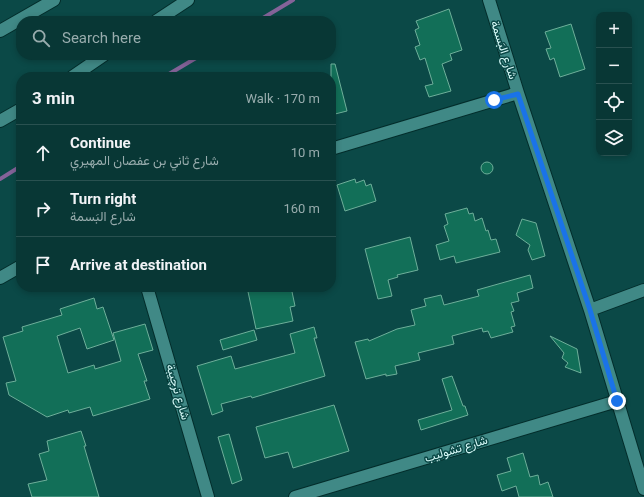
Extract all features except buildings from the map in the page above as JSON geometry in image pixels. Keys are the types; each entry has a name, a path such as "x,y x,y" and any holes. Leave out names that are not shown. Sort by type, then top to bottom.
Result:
{"street":[{"path":"26,16 54,0"},
{"path":"164,16 188,0"},
{"name":"شارع البَسمة","path":"489,0 518,94 590,310 644,489"},
{"path":"0,31 16,22"},
{"path":"79,72 97,60"},
{"path":"336,148 518,94"},
{"path":"0,122 16,112"},
{"path":"0,278 16,269"},
{"path":"590,310 644,290"},
{"name":"شارع ترچيبة","path":"148,292 208,497"},
{"name":"شارع تشوليب","path":"295,497 617,401"}],"waterway":[{"path":"266,16 293,0"},
{"path":"172,72 193,60"},
{"path":"0,179 16,169"}],"route":[{"path":"494,100 518,94 590,310 617,401"}]}
